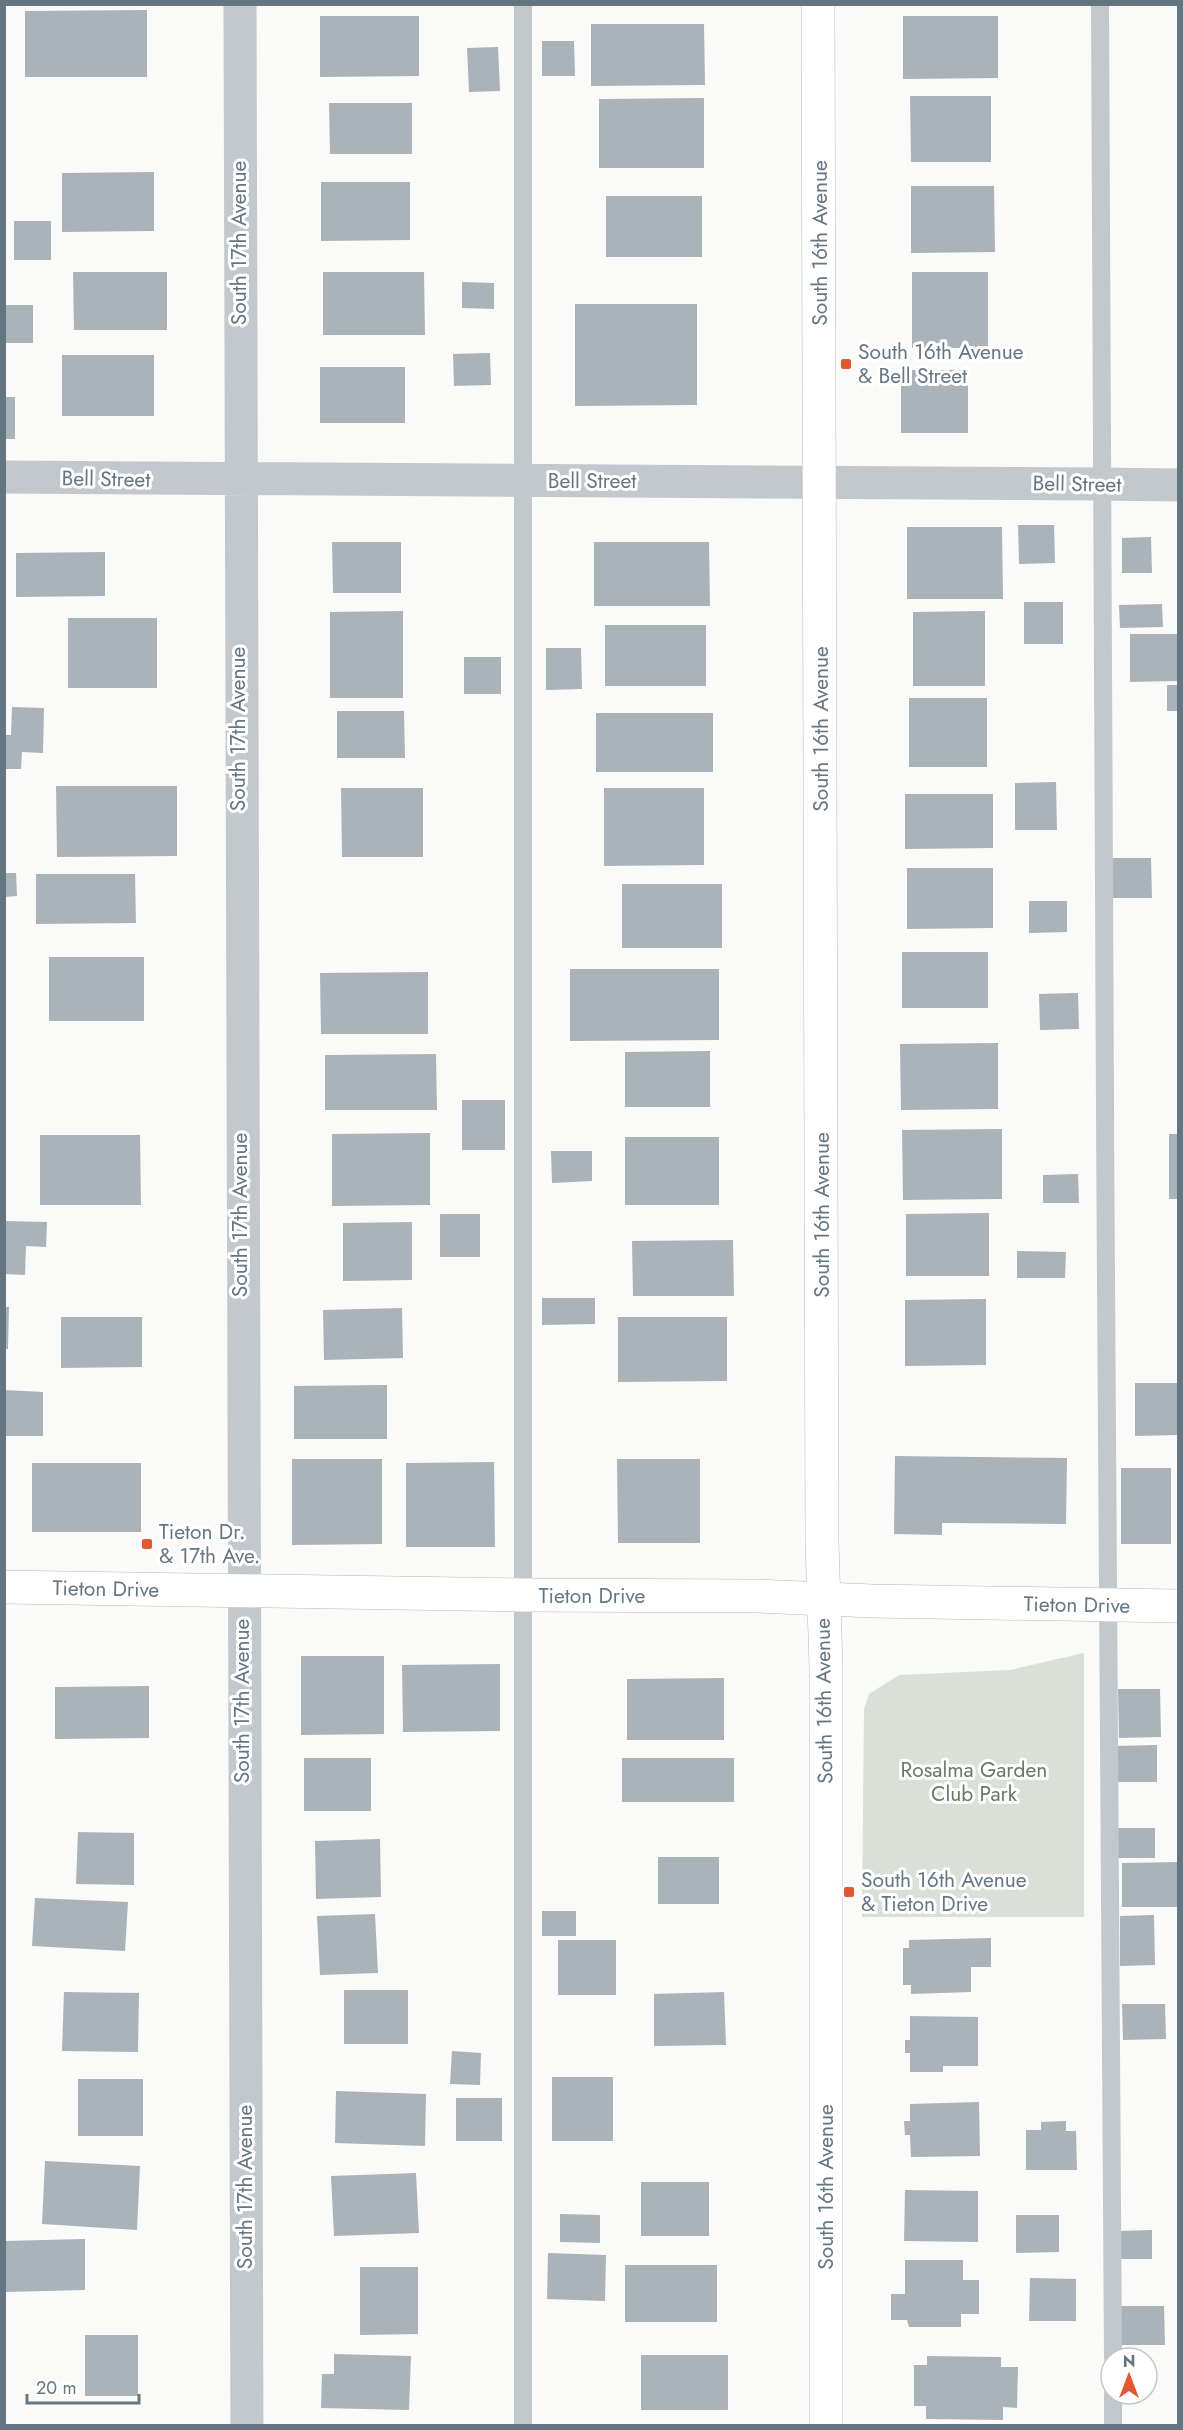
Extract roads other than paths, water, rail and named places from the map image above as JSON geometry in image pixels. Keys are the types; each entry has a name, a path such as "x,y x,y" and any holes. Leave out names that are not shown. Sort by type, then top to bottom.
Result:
{"main road":[{"name":"South 16th Avenue","path":"818,4 823,1598 826,1666 826,2426"},
{"name":"Tieton Drive","path":"4,1587 823,1598 872,1601 1179,1606"}],"street":[{"name":"South 17th Avenue","path":"240,4 238,481 241,1591 247,2426"},
{"name":"Bell Street","path":"4,477 238,481 821,481 1179,485"}],"lane":[{"path":"523,4 523,2426"},
{"path":"1100,4 1100,484 1113,2346"},
{"path":"1113,2406 1113,2426"}],"place":[{"name":"South 16th Avenue & Bell Street","path":"846,364"},
{"name":"Tieton Dr. & 17th Ave.","path":"147,1544"},
{"name":"South 16th Avenue & Tieton Drive","path":"849,1892"}],"park label":[{"name":"Rosalma Garden Club Park","path":"974,1782"}]}
